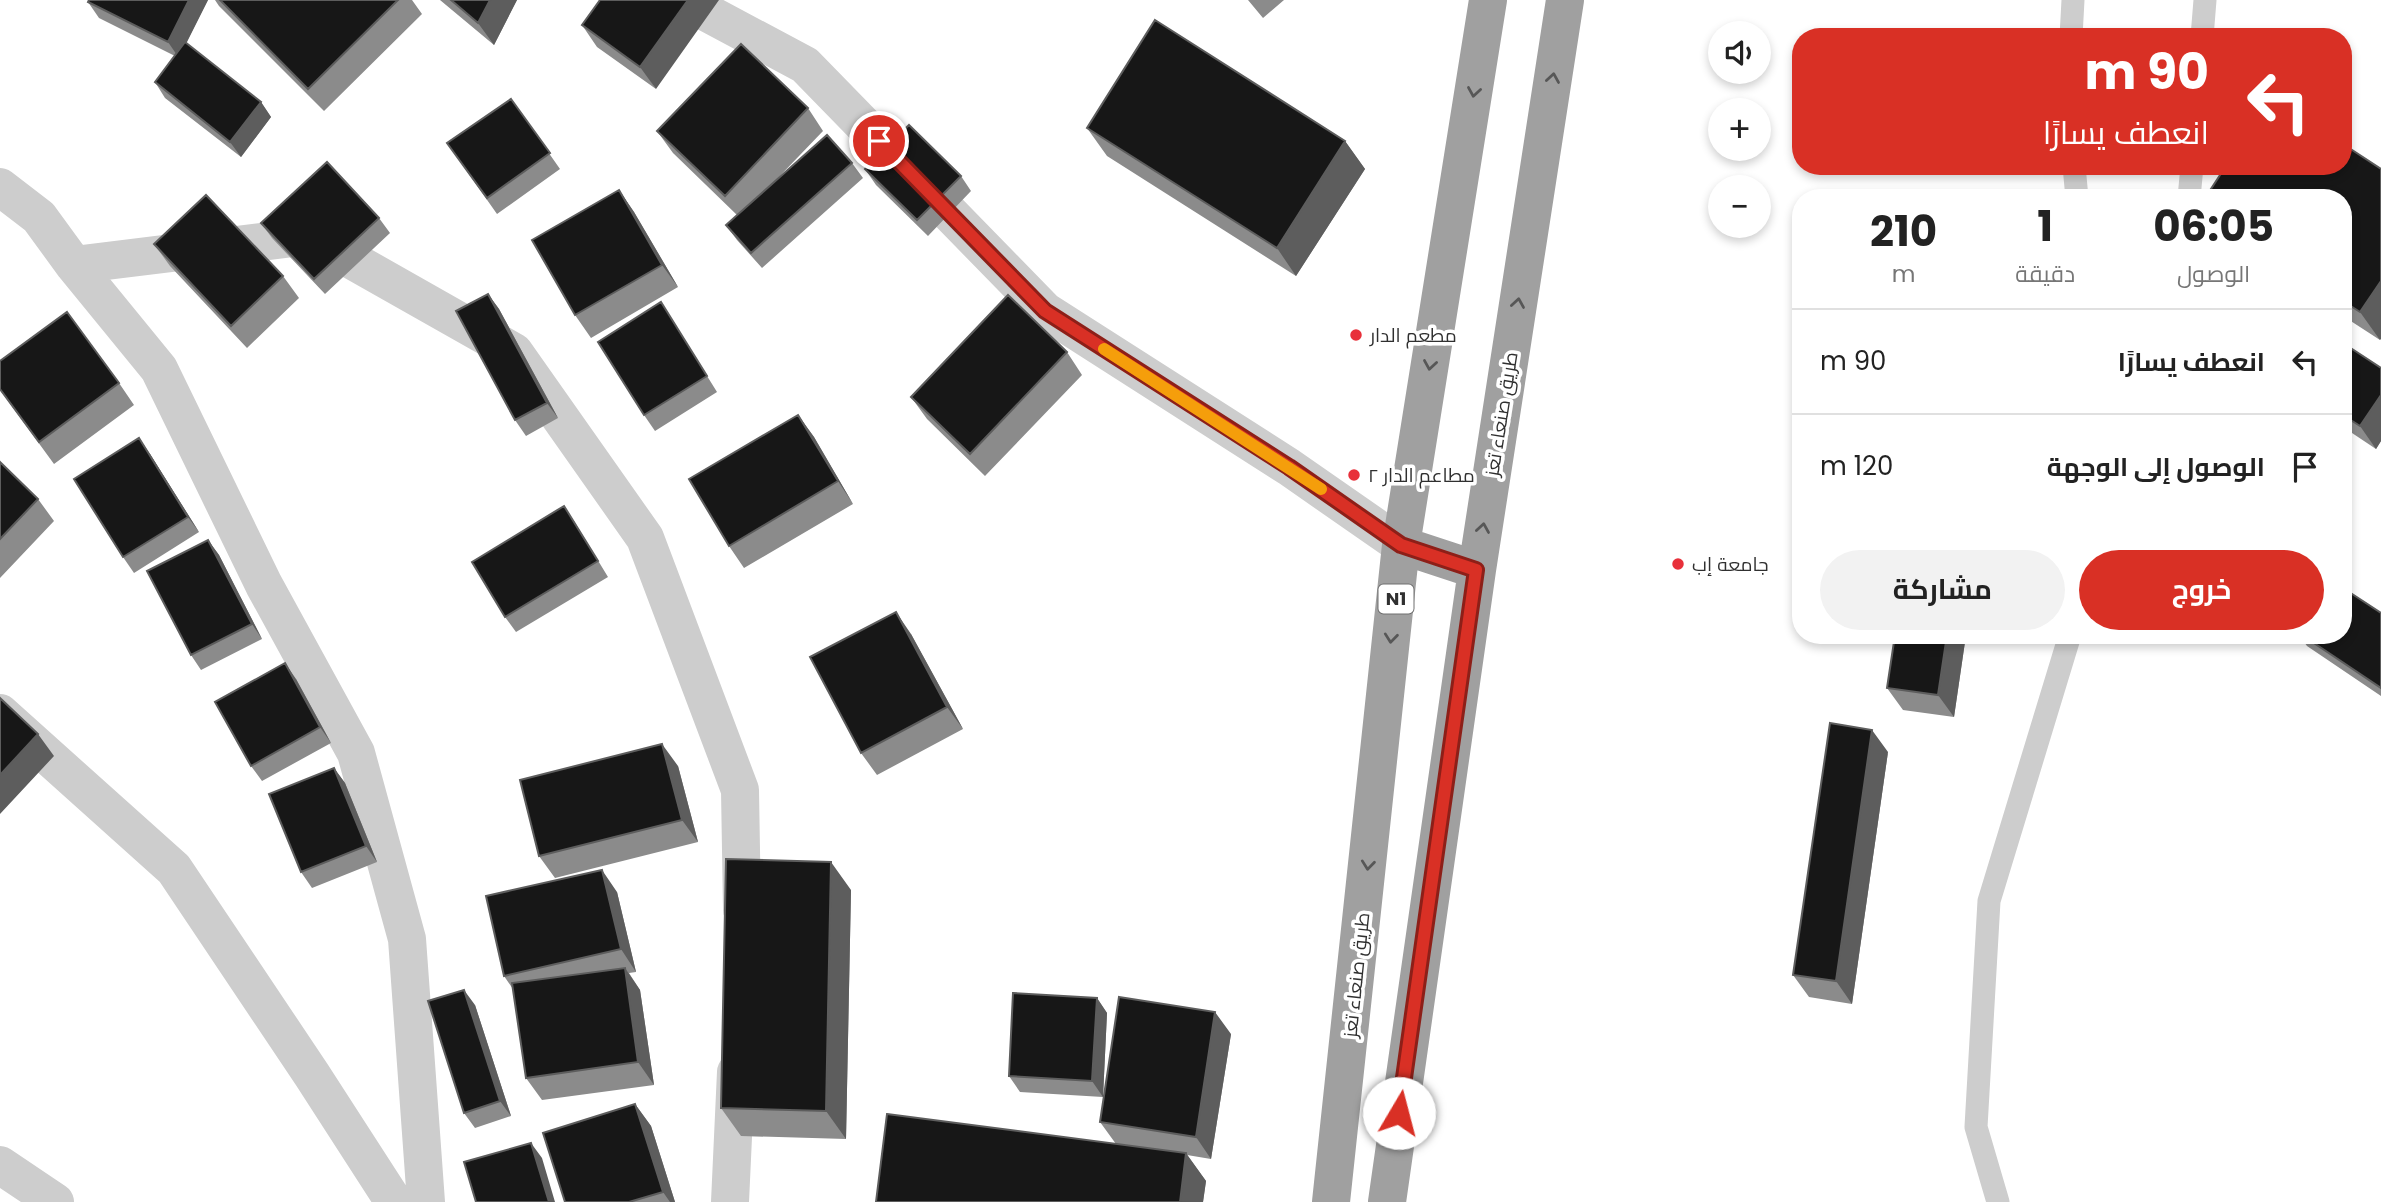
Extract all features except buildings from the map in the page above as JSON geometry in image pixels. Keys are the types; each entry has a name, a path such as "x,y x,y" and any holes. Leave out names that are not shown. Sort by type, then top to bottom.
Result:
{"highway":[{"name":"طريق صنعاء تعز","path":"1331,1202 1401,545 1488,0"},
{"name":"طريق صنعاء تعز","path":"1387,1202 1476,570 1565,0"},
{"path":"1401,545 1476,570"}],"street":[{"path":"683,0 805,65 1045,311 1289,467 1401,545"},
{"path":"0,187 39,217 74,265 159,369 264,585 356,753 407,939 426,1202"},
{"path":"74,265 309,236 514,352 645,538 740,790 742,939"},
{"path":"0,713 174,869 394,1202"},
{"path":"730,1202 739,1032"},
{"path":"0,1165 48,1200"}],"lane":[{"path":"2071,28 2073,0"},
{"path":"2203,28 2205,0"},
{"path":"1998,1202 1976,1127 1989,901 2067,644"}],"slow traffic":[{"path":"1104,349 1321,489"}],"place":[{"name":"مطعم الدار","path":"1356,335"},
{"name":"مطاعم الدار ٢","path":"1354,475"},
{"name":"جامعة إب","path":"1678,564"}],"route":[{"path":"879,141 1045,311 1289,467 1401,545 1476,570 1399,1113"}]}
